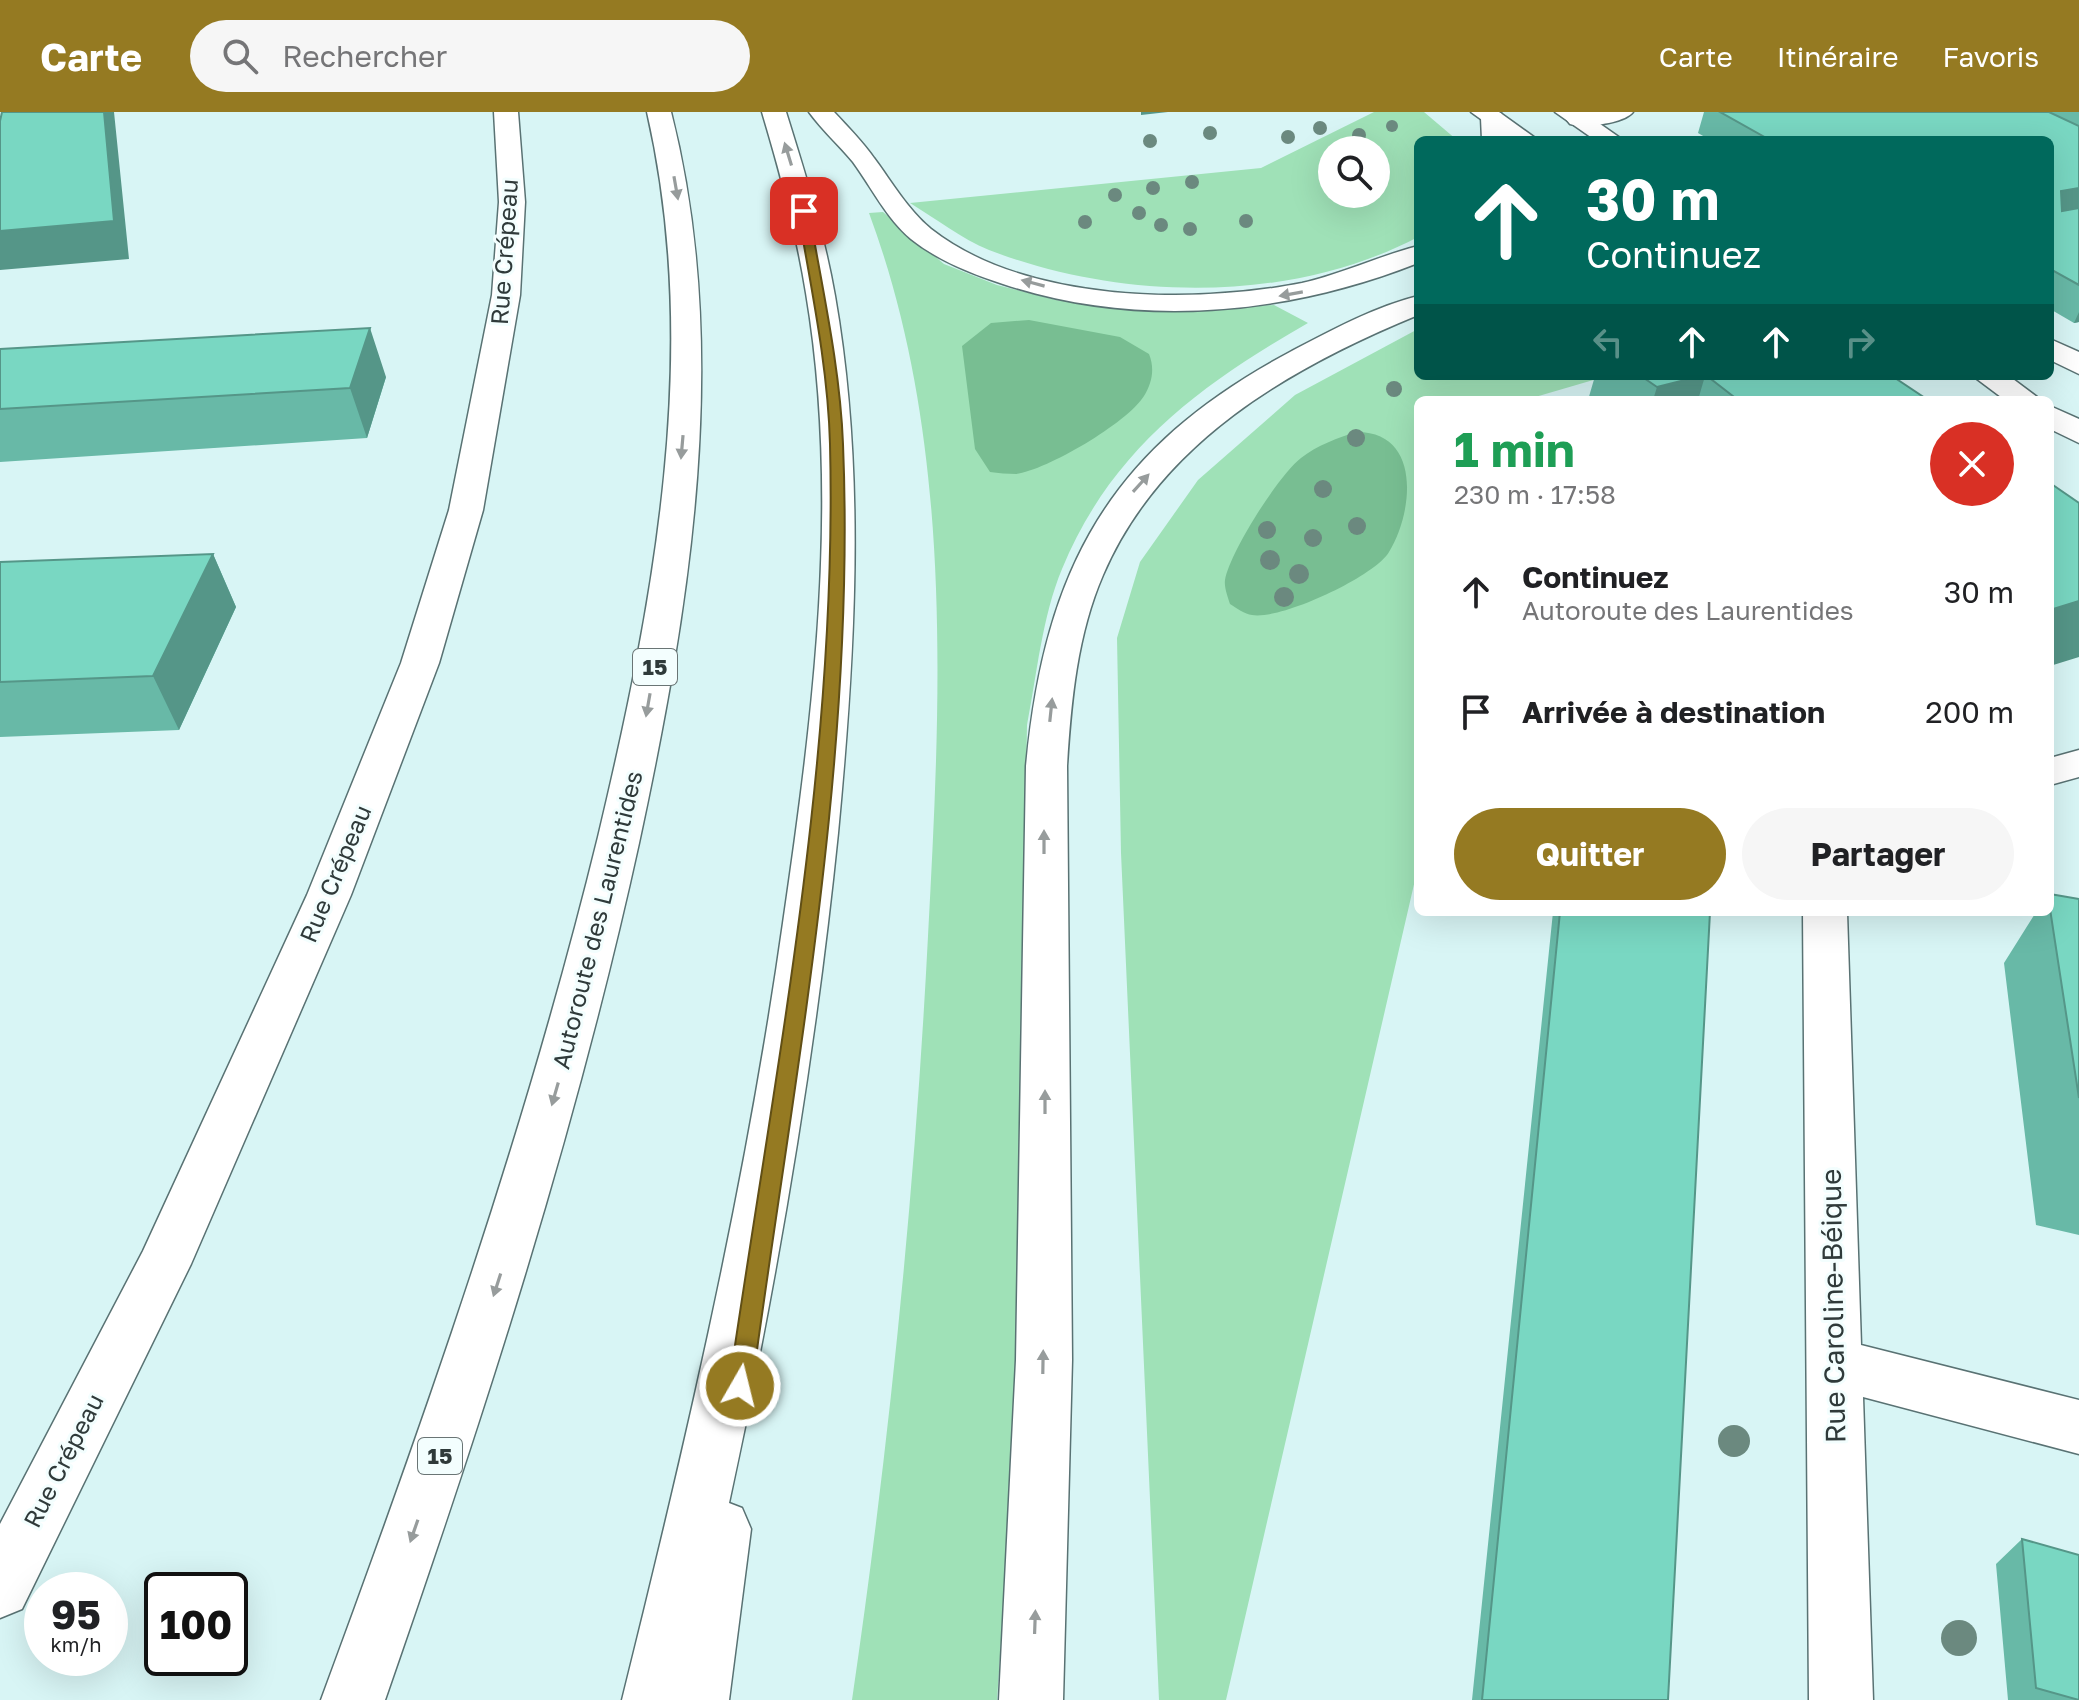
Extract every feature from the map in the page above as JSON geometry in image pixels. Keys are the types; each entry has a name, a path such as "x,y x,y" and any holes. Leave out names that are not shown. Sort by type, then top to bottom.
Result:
{"main road":[{"name":"Rue Crépeau","path":"0,1587 164,1264 329,895 420,663 466,510 506,295 512,202 506,112"},
{"name":"Autoroute des Laurentides","path":"353,1700 466,1380 521,1211 585,982 639,754 669,576 689,341 678,205 659,112"},
{"path":"697,1700 808,910 825,754 834,615 837,444 827,338 813,251 793,168 774,112"},
{"path":"821,112 863,160 894,205 929,240 983,267 1054,289 1124,299 1227,302 1332,285 1414,255"},
{"path":"1572,116 1621,112"},
{"path":"1572,116 1604,136"},
{"path":"1490,123 1518,136"},
{"path":"1031,1700 1042,1433 1044,832 1051,707 1064,635 1105,533 1133,491 1179,445 1230,404 1291,365 1357,330 1414,307"},
{"path":"2054,350 2079,365"},
{"path":"1994,380 2020,396"},
{"path":"2054,417 2079,433"},
{"path":"2054,771 2079,763"},
{"name":"Rue Caroline-Béique","path":"1825,916 1841,1700"},
{"path":"654,1700 715,1443 779,1102"},
{"path":"1835,1364 2079,1427"}],"green space":[{"path":"1374,112 1424,112 1452,136 1414,136 1414,239 1369,259 1316,274 1261,284 1205,288 1149,286 1094,279 1040,267 989,250 910,203 1261,168 1318,140 1318,208 1390,208 1390,136 1326,136"},
{"path":"883,212 944,264 997,285 1056,300 1116,307 1187,310 1274,305 1308,323 1268,346 1196,397 1133,455 1082,527 1055,587 1045,626 1027,725 1016,1426 997,1700 852,1700 878,1510 908,1223 923,1032 936,754 935,570 928,479 916,389 896,300 869,213"},
{"path":"1029,320 1120,337 1149,354 1151,381 1135,407 1066,455 1030,471 1016,474 990,472 975,449 962,346 991,323"},
{"path":"1414,331 1414,380 1593,380 1539,396 1414,396 1414,884 1226,1700 1159,1700 1121,853 1117,638 1140,562 1198,480 1295,395"},
{"path":"1357,432 1378,435 1393,445 1402,459 1407,496 1404,516 1389,552 1366,573 1347,584 1284,611 1252,615 1230,604 1225,583 1229,567 1268,497 1301,458 1328,442"}],"building":[{"path":"2,112 104,112 114,221 0,231"},
{"path":"1720,112 2049,112 2079,126 2079,188 2061,191 2062,211 2079,208 2079,285 2054,271 2054,136 1763,136"},
{"path":"370,328 350,388 0,409 0,349"},
{"path":"1647,380 1685,380 1657,387"},
{"path":"1712,380 1898,380 1922,396 1733,396"},
{"path":"2054,486 2079,503 2079,601 2054,609"},
{"path":"213,554 153,676 0,682 0,562"},
{"path":"2054,895 2079,899 2079,1098 2051,916 2054,916"},
{"path":"1560,916 1710,916 1668,1700 1482,1700"},
{"path":"2022,1539 2079,1555 2079,1700 2036,1688"}],"route":[{"path":"740,1386 808,910 830,694 837,444 827,338 804,211"}]}
